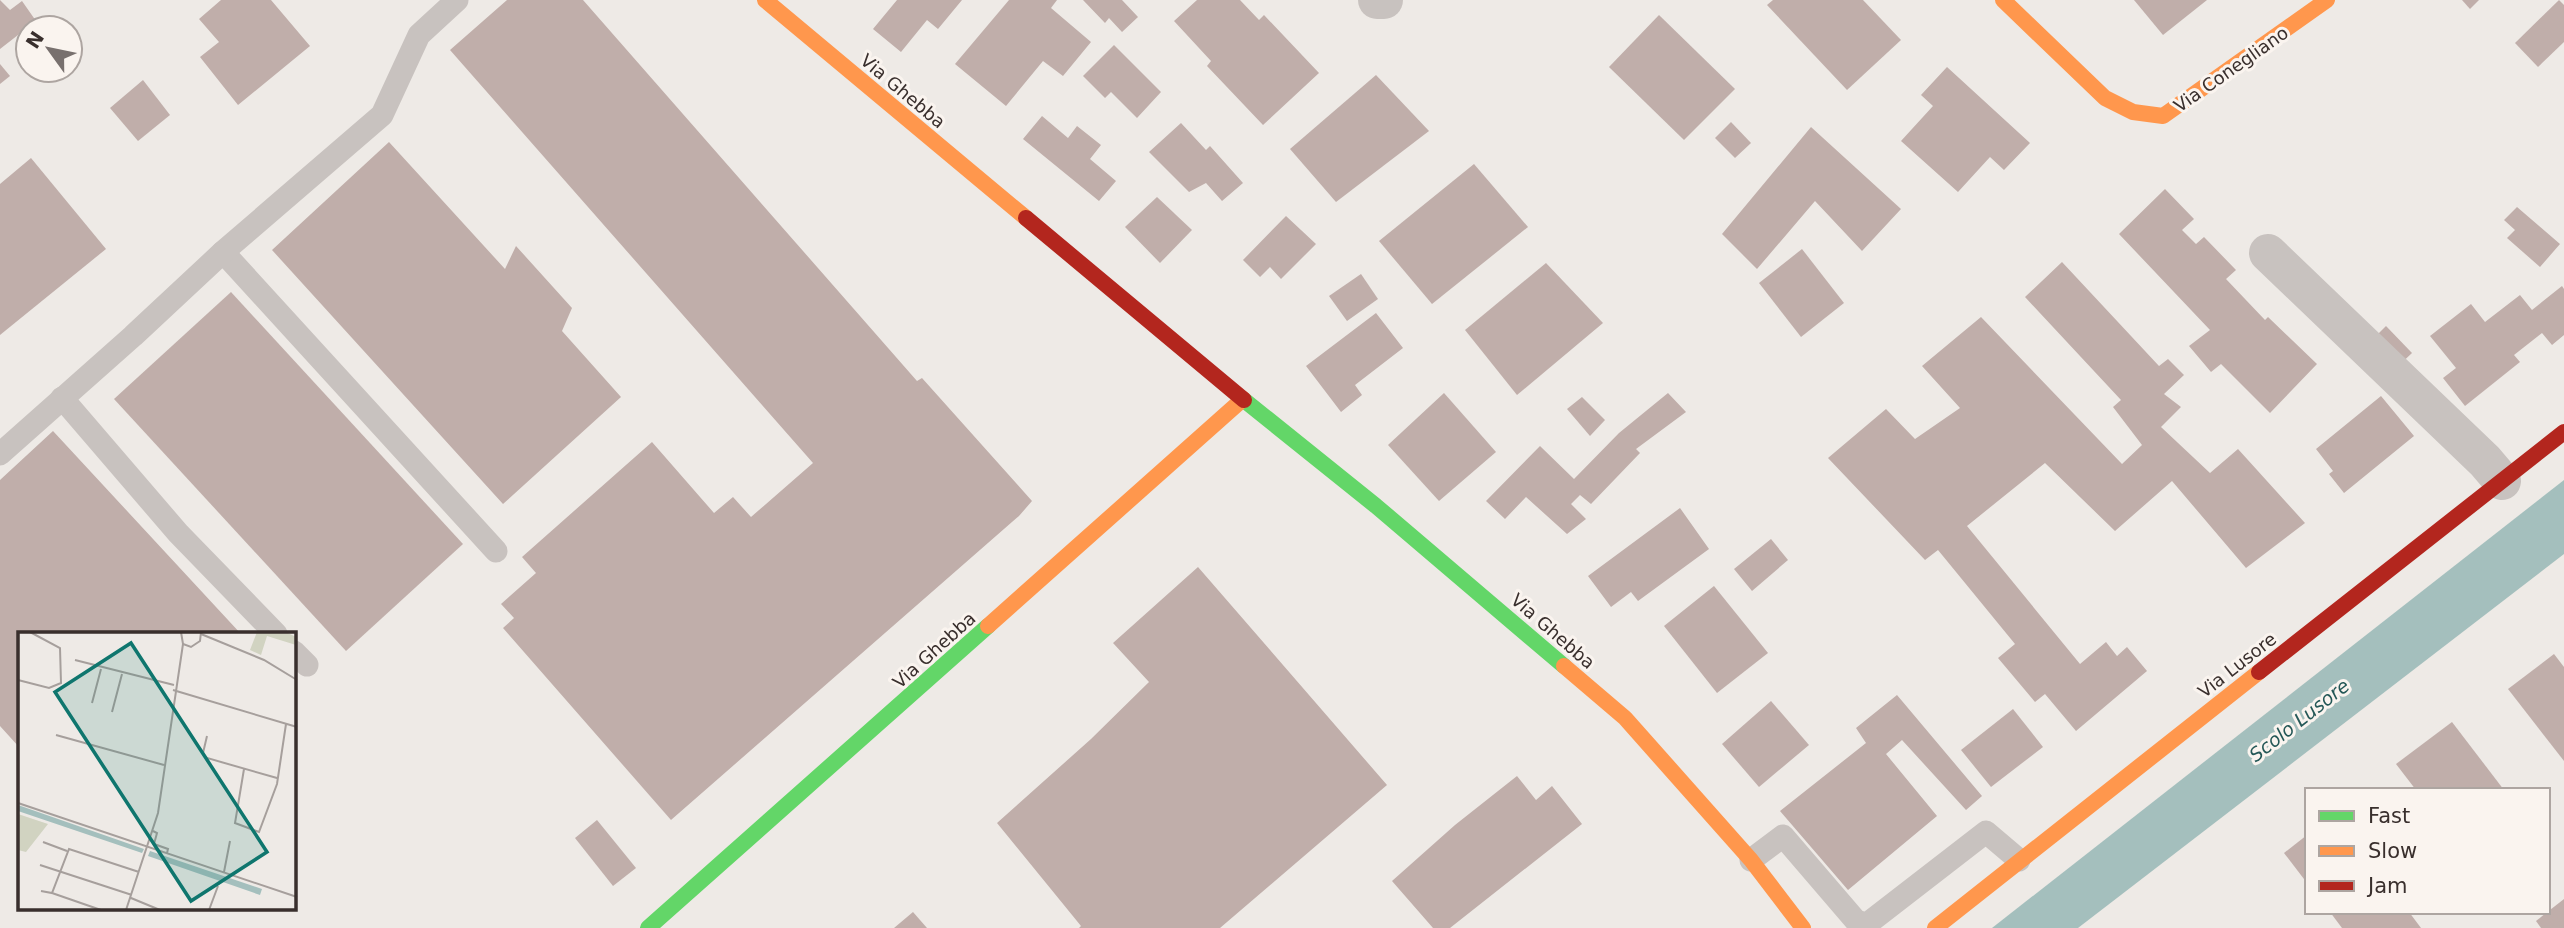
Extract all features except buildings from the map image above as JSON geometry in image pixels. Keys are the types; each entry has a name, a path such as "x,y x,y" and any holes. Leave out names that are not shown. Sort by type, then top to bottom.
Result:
{"street":[{"name":"Via Ghebba","path":"765,0 1243,399 1376,506 1625,718 1751,860 1803,928"},
{"path":"1377,0 1384,0"},
{"name":"Via Conegliano","path":"2003,0 2105,98 2140,116 2163,116 2327,0"},
{"path":"2268,253 2485,460 2502,481"},
{"name":"Via Ghebba","path":"648,928 1243,399"},
{"name":"Via Lusore","path":"1935,928 2564,432"}],"lane":[{"path":"0,454 223,252 382,115 419,35 457,0"},
{"path":"223,252 496,551"},
{"path":"62,398 178,533 274,632"},
{"path":"1751,860 1783,836 1856,921 1867,924 1986,832 2019,860"}],"water":[{"name":"Scolo Lusore","path":"2564,480 2564,554 2078,928 1992,928"}],"traffic: fast":[{"path":"1244,400 1376,506 1564,666"},
{"path":"648,928 988,626"}],"traffic: slow":[{"path":"765,0 1026,218"},
{"path":"2003,0 2105,98 2133,112 2163,116 2327,0"},
{"path":"988,626 1243,399"},
{"path":"1564,666 1625,718 1751,860 1803,928"},
{"path":"1935,928 2259,672"}],"traffic: jam":[{"path":"1026,218 1244,400"},
{"path":"2259,672 2564,432"}]}
